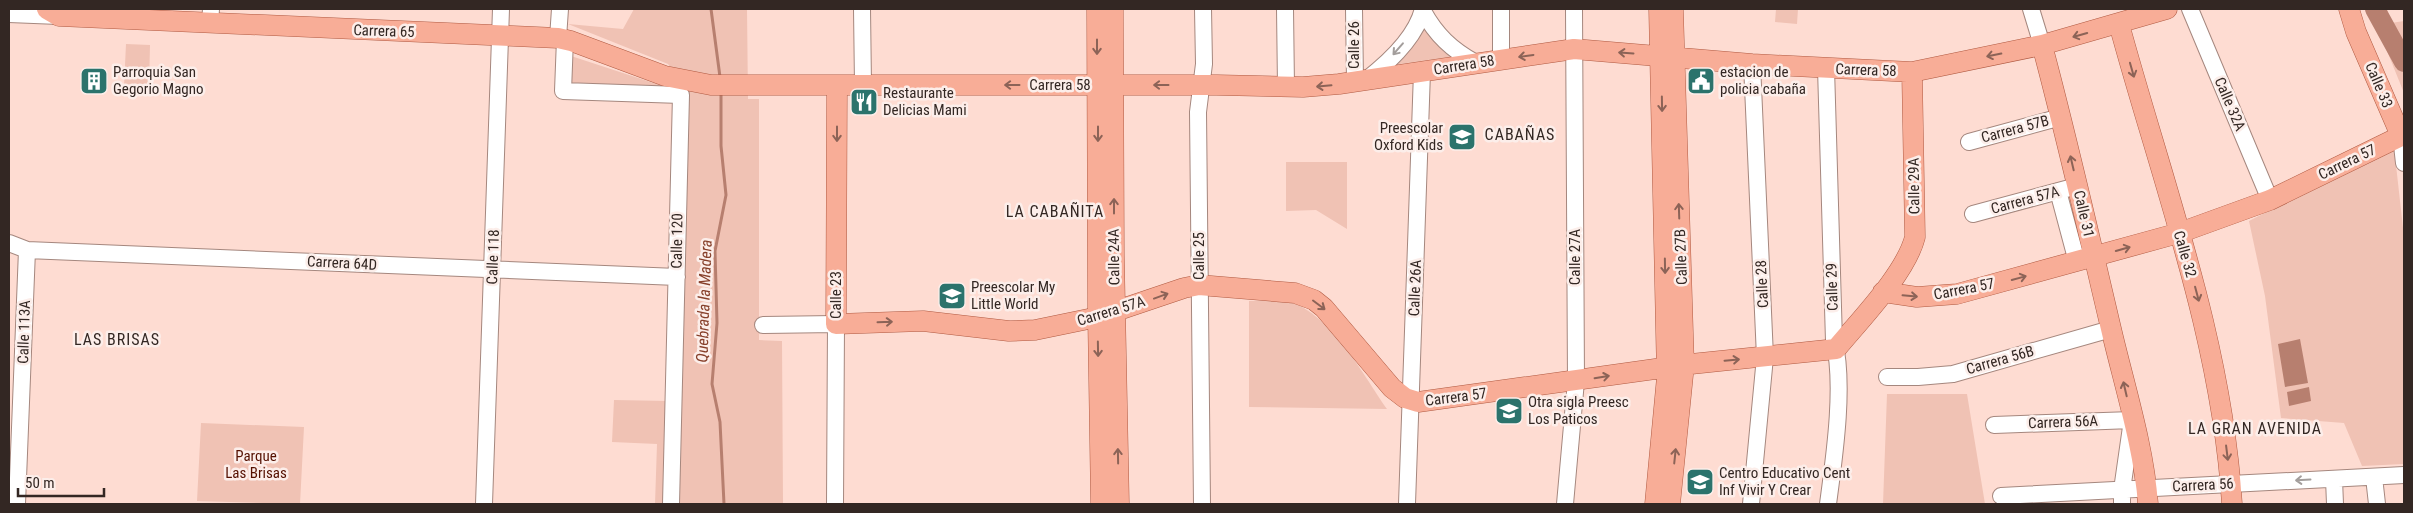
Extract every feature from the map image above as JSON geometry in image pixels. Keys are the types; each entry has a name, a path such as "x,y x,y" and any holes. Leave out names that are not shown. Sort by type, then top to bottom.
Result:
{"main road":[{"name":"Calle 24A","path":"1097,9 1105,85 1107,315 1101,504"},
{"name":"Calle 24A","path":"1105,85 1113,9"},
{"name":"Calle 27B","path":"1659,9 1668,56"},
{"name":"Calle 27B","path":"1670,504 1675,366 1668,56 1673,9"},
{"name":"Carrera 58","path":"752,85 1201,84 1286,87 1360,81 1574,49 1752,64 1912,72 2042,45 2116,16 2167,9"},
{"name":"Calle 33","path":"2349,9 2356,32 2401,136"},
{"name":"Carrera 65","path":"53,12 211,16 562,39 665,76 704,84 752,85"},
{"name":"Calle 32","path":"2116,16 2180,233 2214,363 2231,484 2232,504"},
{"name":"Calle 31","path":"2042,45 2061,117 2068,188 2086,259 2111,329 2148,496"},
{"name":"Calle 29A","path":"1883,292 1912,249 1915,237 1912,72"},
{"name":"Calle 23","path":"836,324 837,85"},
{"name":"Carrera 57","path":"1883,292 1917,297 1957,294 2180,233 2270,200 2401,136"},
{"name":"Carrera 57A","path":"836,324 923,321 1018,331 1035,330 1107,315 1184,288 1200,285 1294,293 1314,300 1332,316 1392,388 1412,401"},
{"path":"1836,349 1883,292"},
{"name":"Calle 24A","path":"1107,315 1119,504"},
{"name":"Carrera 57","path":"1412,401 1426,402 1675,366 1836,349"},
{"name":"Calle 27B","path":"1655,504 1675,366"}],"street":[{"name":"Calle 118","path":"484,504 501,9"},
{"path":"560,9 562,39"},
{"path":"862,9 862,85"},
{"name":"Calle 25","path":"1202,504 1198,112 1204,64 1203,9"},
{"path":"1285,9 1286,87"},
{"name":"Calle 26","path":"1354,9 1360,81"},
{"path":"1501,9 1501,60"},
{"name":"Calle 27A","path":"1565,504 1576,381 1574,9"},
{"name":"Calle 31","path":"2031,9 2042,45"},
{"name":"Calle 32A","path":"2190,9 2270,200"},
{"path":"1360,81 1401,46 1423,10"},
{"path":"1423,10 1430,24 1448,46 1476,63"},
{"name":"Carrera 65","path":"9,14 53,12"},
{"name":"Calle 120","path":"562,39 563,91 681,95 671,504"},
{"name":"Calle 28","path":"1751,504 1765,357 1752,64"},
{"name":"Calle 29","path":"1826,68 1836,349 1839,371 1833,468 1828,504"},
{"name":"Calle 26A","path":"1407,504 1422,72"},
{"name":"Carrera 57B","path":"1969,142 2061,117"},
{"name":"Calle 33","path":"2401,136 2404,163"},
{"name":"Carrera 57A","path":"1973,214 2068,188"},
{"name":"Carrera 64D","path":"9,243 27,250 676,277"},
{"name":"Calle 113A","path":"17,504 27,250"},
{"name":"Carrera 57A","path":"764,325 836,324"},
{"name":"Calle 23","path":"835,504 836,324"},
{"name":"Carrera 56B","path":"1887,377 1953,374 2111,329"},
{"name":"Calle 31","path":"2122,497 2132,420"},
{"name":"Carrera 56A","path":"1994,425 2132,420"},
{"name":"Carrera 56","path":"2001,496 2148,496 2231,484 2404,475"},
{"path":"2374,476 2377,504"},
{"path":"2334,479 2335,504"}],"green space":[{"path":"634,9 747,9 748,99 759,99 759,340 782,341 783,504 678,504 687,94 668,64 568,24 623,29"},
{"path":"1776,9 1798,9 1797,24 1775,22"},
{"path":"2370,9 2387,9 2391,23 2404,21 2404,93"},
{"path":"1422,19 1455,56 1393,65"},
{"path":"126,44 150,45 149,87 124,86"},
{"path":"571,56 678,91 570,85"},
{"path":"2394,147 2404,237 2404,464 2362,466 2344,423 2281,418 2265,296 2249,221"},
{"path":"1286,162 1347,162 1347,229 1316,210 1286,211"},
{"path":"1284,300 1300,306 1316,316 1330,329 1355,361 1387,409 1249,407 1249,301"},
{"path":"1887,394 1967,394 1985,504 1883,504"},
{"path":"614,400 669,401 666,504 655,504 657,444 612,442"},
{"name":"Parque Las Brisas","path":"201,423 304,427 300,504 197,501"}],"shaded area":[{"path":"2300,339 2308,383 2285,387 2278,344"},
{"path":"2309,387 2311,401 2289,406 2287,392"}],"waterway":[{"name":"Quebrada la Madera","path":"711,9 720,77"},
{"path":"2375,9 2404,62"},
{"name":"Quebrada la Madera","path":"721,91 721,146 726,195 715,251 717,323 712,384 720,422 724,504"}],"place":[{"name":"Parroquia San Gegorio Magno","path":"94,81"},
{"name":"estacion de policia cabaña","path":"1701,81"},
{"name":"Restaurante Delicias Mami","path":"864,102"},
{"name":"Preescolar Oxford Kids","path":"1462,137"},
{"name":"Preescolar My Little World","path":"952,296"},
{"name":"Otra sigla Preesc Los Paticos","path":"1509,411"},
{"name":"Centro Educativo Cent Inf Vivir Y Crear","path":"1700,482"}],"district":[{"name":"CABAÑAS","path":"1520,134"},
{"name":"LA CABAÑITA","path":"1055,211"},
{"name":"LAS BRISAS","path":"117,339"},
{"name":"LA GRAN AVENIDA","path":"2255,428"}]}
